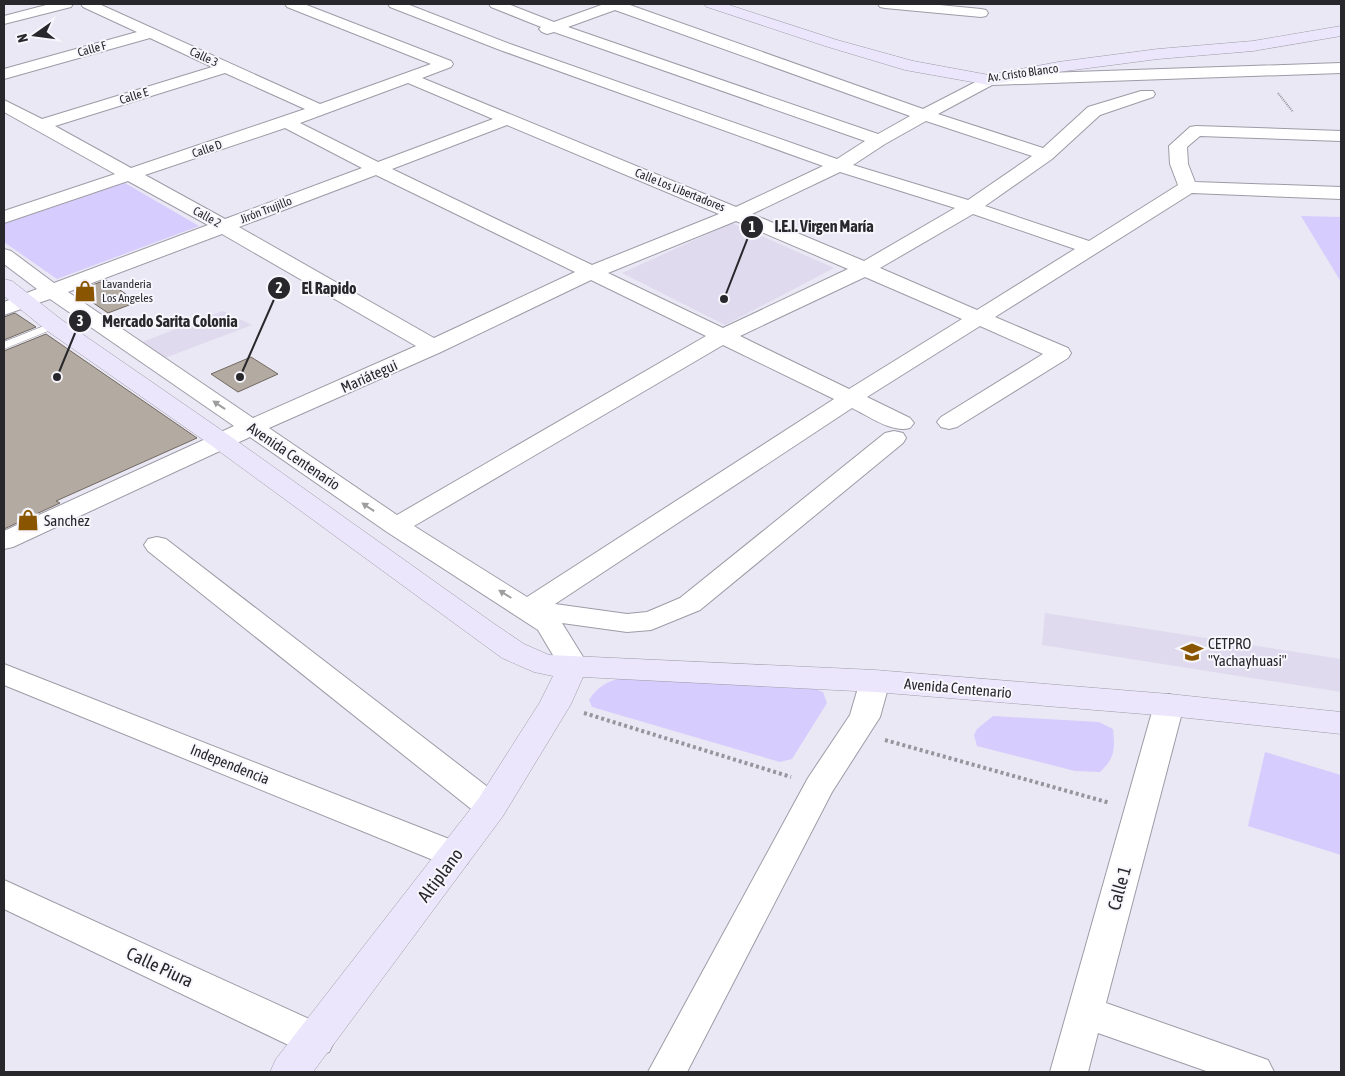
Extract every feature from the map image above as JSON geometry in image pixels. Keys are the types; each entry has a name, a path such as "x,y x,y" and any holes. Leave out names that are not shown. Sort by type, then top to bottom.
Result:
{"street":[{"path":"4,20 66,4"},
{"name":"Calle 3","path":"88,4 320,110"},
{"name":"Calle D","path":"4,217 286,122 445,64 292,4"},
{"path":"395,4 504,47 839,166 971,207 1091,248"},
{"path":"496,4 552,26 879,140"},
{"path":"536,33 615,4 926,116 1046,155"},
{"name":"Av. Cristo Blanco","path":"712,4 831,43 911,66 989,80 1058,67 1158,54 1253,46 1341,31"},
{"path":"885,4 981,13"},
{"name":"Calle F","path":"4,74 151,33"},
{"path":"504,47 520,40"},
{"name":"Calle E","path":"41,126 227,68"},
{"path":"989,80 1341,68"},
{"name":"Calle Los Libertadores","path":"409,78 736,214 1060,353 949,422"},
{"name":"Mariátegui","path":"4,541 221,441 433,347 592,272 736,214 839,166 879,140 989,80"},
{"path":"396,526 724,336 865,269 971,207 1046,155 1094,111 1147,94"},
{"name":"Calle 2","path":"4,105 223,226 433,347"},
{"name":"Jirón Trujillo","path":"10,299 52,291 508,119"},
{"path":"286,122 376,168 852,398 898,431 690,604 672,613 651,621 627,623 528,609"},
{"path":"1188,187 1179,164 1178,146 1196,131 1341,136"},
{"path":"528,609 852,398 1188,187 1341,193"},
{"name":"Avenida Centenario","path":"4,255 52,291 396,526 549,624 573,665"},
{"name":"Avenida Centenario","path":"10,299 54,325 221,441 513,651 545,665 875,681 1169,705 1341,722"},
{"path":"157,545 491,807"},
{"name":"Altiplano","path":"290,1072 491,807 555,704 573,665"},
{"name":"Independencia","path":"4,674 455,855"},
{"path":"667,1072 819,786 865,717 875,681"},
{"name":"Calle 1","path":"1069,1072 1169,705"},
{"name":"Calle Piura","path":"4,894 316,1040"},
{"path":"1085,1012 1255,1072"}],"lane":[{"path":"4,346 54,325"}],"path":[{"path":"1261,71 1312,136"},
{"path":"555,704 819,786"},
{"path":"855,732 1140,811"}],"shaded area":[{"path":"125,183 199,226 57,279 4,242 4,224"},
{"path":"1301,216 1341,217 1341,282"},
{"path":"732,223 834,268 725,325 622,273"},
{"path":"223,311 252,325 162,359 142,342"},
{"name":"CETPRO \"Yachayhuasi\"","path":"1045,613 1341,659 1341,692 1042,645"},
{"path":"621,678 805,685 823,692 827,703 792,759 780,762 592,707 589,700 599,688 606,683"},
{"path":"993,716 1099,722 1113,729 1113,753 1109,762 1100,772 1075,771 977,746 974,735 977,729"},
{"path":"1265,752 1341,775 1341,855 1248,826"}],"building":[{"path":"106,280 137,302 108,313 76,291"},
{"path":"15,313 36,327 4,340 4,317"},
{"path":"46,334 197,438 56,501 60,503 4,529 4,351"},
{"path":"251,357 278,374 238,392 211,374"}],"place":[{"name":"Lavanderia Los Angeles","path":"85,291"},
{"name":"I.E.I. Virgen María","path":"724,299"},
{"name":"Mercado Sarita Colonia","path":"57,377"},
{"name":"El Rapido","path":"240,377"},
{"name":"Sanchez","path":"28,520"},
{"name":"CETPRO \"Yachayhuasi\"","path":"1192,652"}]}
